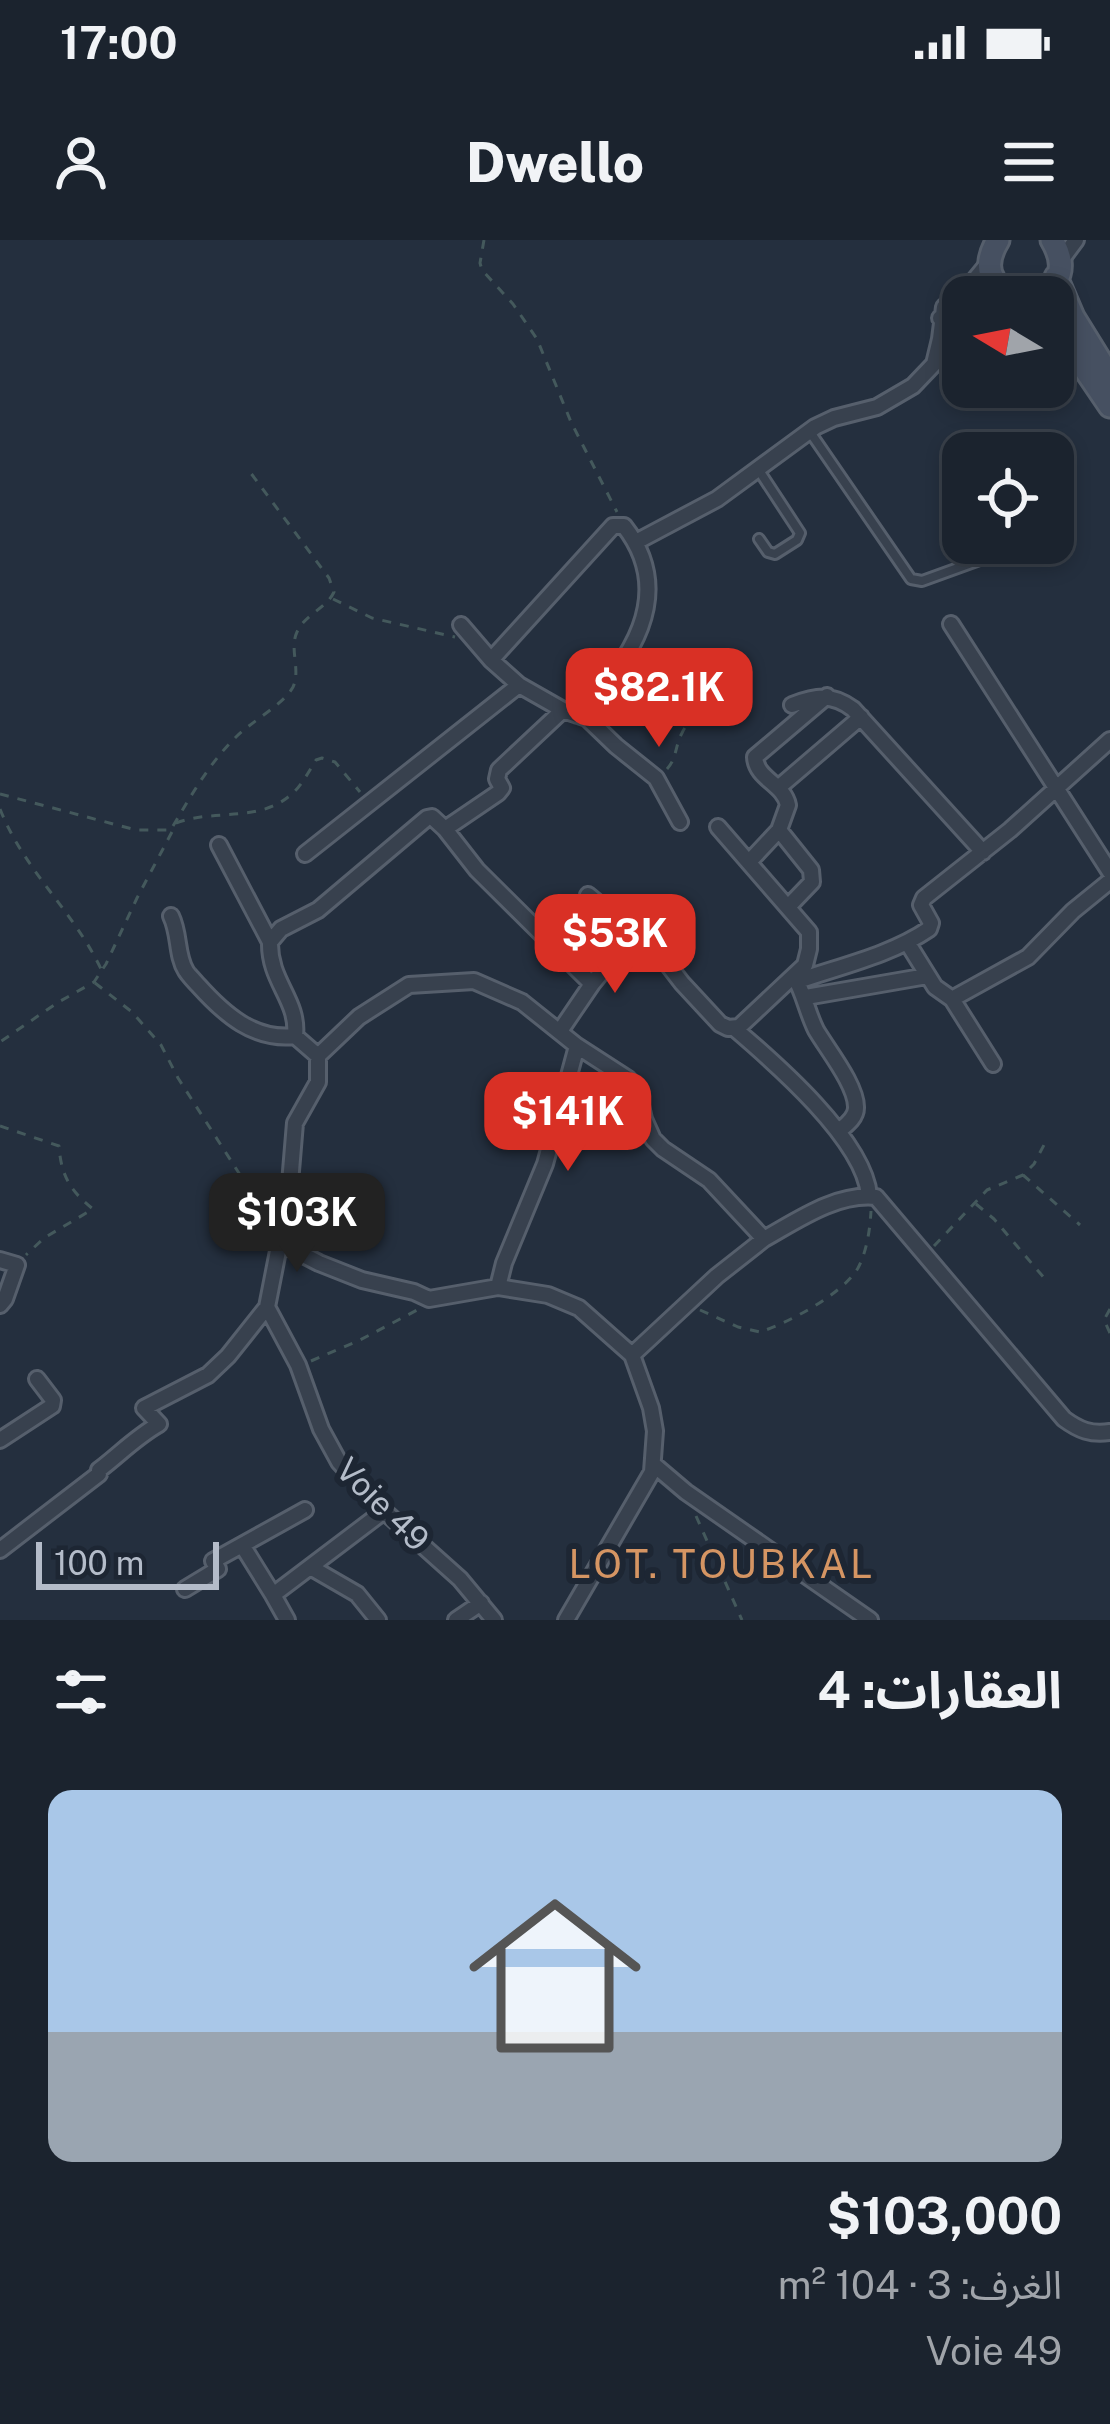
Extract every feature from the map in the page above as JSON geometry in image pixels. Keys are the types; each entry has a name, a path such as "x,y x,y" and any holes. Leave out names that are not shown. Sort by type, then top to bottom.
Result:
{"main road":[{"path":"1052,240 1073,317 1106,363"},
{"path":"994,276 995,246"},
{"path":"1054,276 1058,270"},
{"path":"1074,353 1110,406"}],"street":[{"path":"1058,270 1076,240"},
{"path":"636,542 717,499 809,431 834,418 877,407 913,386 934,364 944,307 972,283 995,246"},
{"path":"445,829 500,790 499,770 620,667 643,625 646,575 636,542 624,526 613,526 491,660"},
{"path":"951,624 1110,872"},
{"path":"461,625 519,685 587,718 656,778 680,822"},
{"path":"305,854 519,685"},
{"path":"793,705 821,695 846,703 983,852"},
{"path":"749,862 778,830 788,802 757,769 756,754 827,696"},
{"path":"778,788 861,717"},
{"path":"796,978 907,942 930,927 921,904 924,898 1110,740"},
{"path":"270,942 280,928 318,910 432,817 592,984"},
{"path":"718,827 808,932 807,958 796,978 734,1028"},
{"path":"778,830 813,877 788,907"},
{"path":"218,845 270,942 275,979 294,1015 295,1036"},
{"path":"952,999 1028,956 1110,881"},
{"path":"588,895 649,940 720,1024 734,1028 787,1073 839,1131 870,1196"},
{"path":"171,916 186,972 220,1009 272,1037 295,1036 318,1056"},
{"path":"560,1030 634,933"},
{"path":"907,942 927,976 952,999 993,1064"},
{"path":"806,997 927,976"},
{"path":"796,978 814,1025 856,1105 854,1117 839,1131"},
{"path":"0,1550 99,1474 132,1440 159,1424 144,1408 208,1375 266,1307 289,1195 295,1123 318,1082 318,1056 359,1017 409,985 474,981 522,1002 628,1079 653,1139 710,1180 764,1239"},
{"path":"498,1287 545,1164 577,1046"},
{"path":"632,1355 764,1239 831,1203 870,1196 881,1202 1064,1418 1087,1432 1110,1432"},
{"path":"279,1237 319,1263 429,1299 498,1287 569,1302 632,1355 656,1432 653,1464 566,1620"},
{"path":"0,1260 17,1265 0,1305"},
{"name":"Voie 49","path":"266,1307 298,1365 331,1450 384,1511 460,1579 494,1620"},
{"path":"0,1441 52,1406 53,1400 37,1379"},
{"path":"653,1464 870,1620"},
{"path":"185,1589 218,1569 213,1561 305,1510"},
{"path":"273,1595 384,1511"},
{"path":"242,1545 287,1620"},
{"path":"312,1568 357,1594 378,1620"},
{"path":"456,1620 481,1604"}],"lane":[{"path":"809,431 911,579 922,581 969,564"},
{"path":"758,469 800,533 775,554 759,539"}],"path":[{"path":"484,240 482,270 537,339 624,526"},
{"path":"0,1042 94,982 201,777 232,739 292,688 295,637 310,615 332,598 329,578 247,468"},
{"path":"332,598 372,617 476,641"},
{"path":"656,778 674,762 686,726 718,698"},
{"path":"0,794 157,832 199,815 263,812 289,797 322,758 335,762 370,803"},
{"path":"0,809 34,873 81,932 102,970"},
{"path":"94,982 132,1012 160,1045 279,1237"},
{"path":"0,1126 59,1146 73,1193 93,1209 44,1238 17,1265"},
{"path":"925,1256 992,1187 1023,1175 1045,1143"},
{"path":"1023,1175 1080,1225"},
{"path":"688,1303 710,1317 760,1332 825,1299 859,1266 870,1223 870,1196"},
{"path":"975,1202 1046,1280"},
{"path":"298,1365 361,1340 429,1299"},
{"path":"1110,1309 1104,1320 1110,1333"},
{"path":"686,1492 742,1620"}],"district":[{"name":"LOT. TOUBKAL","path":"722,1564"}]}
